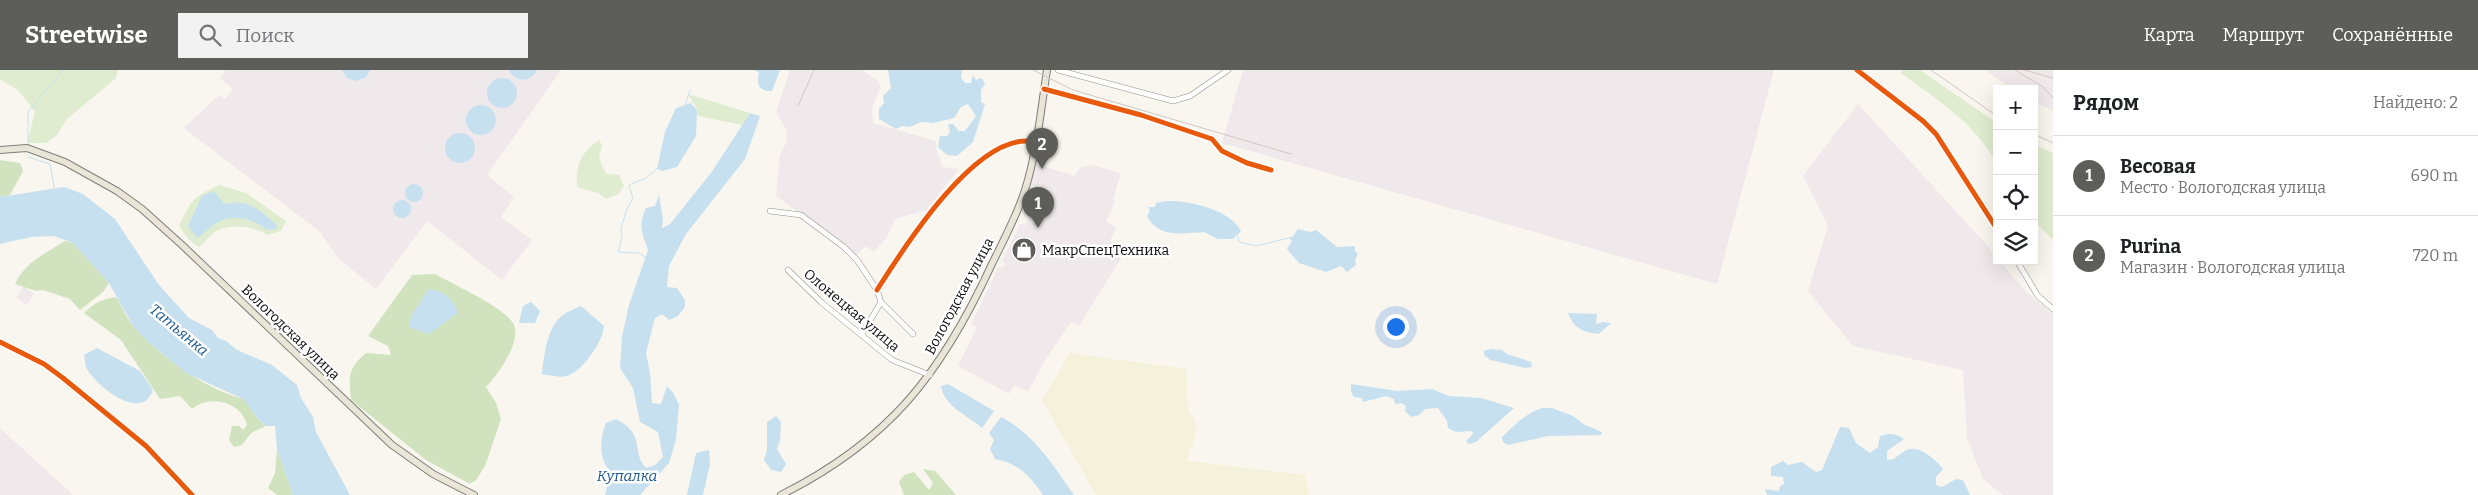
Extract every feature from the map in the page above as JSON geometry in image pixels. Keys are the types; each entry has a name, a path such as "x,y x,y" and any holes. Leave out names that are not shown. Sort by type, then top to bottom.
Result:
{"main road":[{"name":"Вологодская улица","path":"781,495 813,479 860,447 898,414 930,375 958,331 1026,188 1047,70"},
{"name":"Вологодская улица","path":"0,150 28,148 65,162 96,179 142,209 176,239 392,445 433,474 474,495"}],"street":[{"path":"1058,70 1172,100 1190,96 1228,70"},
{"path":"1857,70 1923,120 1936,134 1993,223"},
{"path":"1044,89 1141,115 1212,139 1222,151 1247,163 1271,170"},
{"path":"877,290 898,257 971,166 1019,140 1035,142"},
{"path":"770,211 797,214 829,236 857,260 877,290 881,302 913,334"},
{"path":"2019,265 2038,296 2053,309"},
{"name":"Олонецкая улица","path":"788,270 821,302 892,360 930,375"},
{"path":"862,334 881,302"},
{"path":"0,342 44,364 146,446 190,493 182,495"}],"shaded area":[{"path":"226,70 561,70 487,175 514,197 501,217 532,240 502,280 427,221 376,289 339,259 320,232 184,128 219,95 225,99 233,89 220,78"},
{"path":"790,70 861,70 876,79 881,85 872,108 873,123 936,141 937,152 943,167 959,169 926,210 895,219 887,237 874,252 866,246 857,255 776,196 780,156 787,141 786,129 776,112"},
{"path":"1243,70 1774,70 1717,284 1222,143"},
{"path":"1985,70 2053,70 2053,111 2038,103 2038,85 2007,85"},
{"path":"1858,104 1993,252 1993,265 2003,265 2025,291 2053,314 2053,495 2003,495 1983,479 1967,438 1963,370 1853,346 1808,291 1828,226 1803,176"},
{"path":"1034,163 1074,176 1081,167 1093,165 1121,173 1113,199 1115,202 1106,222 1116,227 1110,241 1126,250 1079,326 1071,322 1044,362 1028,392 1014,385 1009,394 958,366 977,327 971,324 999,266 1003,268 1005,263 1002,261 1020,224 1025,225 1030,216 1027,214 1038,187 1031,185"},
{"path":"23,286 34,294 26,305 16,298"},
{"path":"1070,353 1186,369 1188,410 1196,421 1195,437 1187,461 1305,475 1309,495 1096,495 1042,400"},
{"path":"0,428 73,495 0,495"}],"green space":[{"path":"0,70 118,70 116,78 66,120 57,135 46,143 27,143 35,112 19,91 0,79"},
{"path":"1903,70 1920,70 1993,120 1993,158 1978,137 1955,113 1901,73"},
{"path":"688,94 750,113 742,125 703,117 697,115 697,109"},
{"path":"599,140 602,145 599,158 606,174 619,175 624,186 619,194 606,199 599,194 577,186 577,171 581,160 584,154"},
{"path":"2038,146 2053,153 2053,240 2038,225"},
{"path":"0,160 20,163 23,171 10,195 0,197"},
{"path":"219,185 246,193 286,221 281,231 268,235 251,228 227,227 212,234 199,247 189,240 179,226 187,210 194,200"},
{"path":"65,241 73,243 109,283 103,292 80,310 70,299 43,290 36,291 15,284 19,276 30,264"},
{"path":"435,274 499,310 513,323 515,330 515,338 508,357 486,387 496,403 501,419 485,466 476,480 470,484 426,460 351,400 350,379 355,364 366,353 391,355 388,346 368,336 412,275"},
{"path":"116,297 131,324 157,350 184,370 212,387 243,399 258,419 266,426 251,433 242,445 234,447 229,440 232,426 239,426 243,430 247,425 244,417 232,406 216,401 200,404 192,409 180,396 160,399 121,340 84,313 98,302"},
{"path":"277,449 293,495 277,495 268,488 275,473"},
{"path":"923,469 935,471 956,495 904,495 899,482 904,475 914,472 929,490 933,483"}],"water":[{"path":"342,70 370,70 366,77 357,81 347,78"},
{"path":"509,70 537,70 531,77 523,80 515,77"},
{"path":"754,70 780,70 772,91 761,89 758,84 759,72"},
{"path":"888,70 962,70 961,78 965,83 971,83 973,75 976,80 982,78 985,84 981,90 981,102 985,104 973,142 957,156 947,155 938,147 940,136 947,136 950,132 948,124 953,124 959,131 965,131 976,116 968,104 961,107 954,118 933,123 921,122 910,127 902,126 896,129 879,119 879,109 884,103 883,96 891,88"},
{"path":"502,78 508,79 516,87 516,99 508,107 502,108 496,107 488,99 487,93 488,87 496,79"},
{"path":"691,103 697,110 696,136 677,167 662,171 657,169 665,132 676,108"},
{"path":"481,105 487,106 495,114 495,126 487,134 481,135 475,134 467,126 466,120 467,114 475,106"},
{"name":"Купалка","path":"750,113 760,116 745,159 686,234 669,266 667,287 677,288 685,300 685,307 678,316 669,320 662,314 655,318 646,353 650,373 652,403 661,404 667,386 674,394 679,405 676,440 669,463 640,495 605,495 610,471 603,460 601,448 602,435 606,423 616,419 632,431 641,461 646,468 655,465 663,457 658,432 640,422 633,388 620,368 622,337 629,305 648,250 642,229 642,219 646,208 655,206 659,195 663,219 662,228 670,224 711,173"},
{"path":"460,133 466,134 474,142 474,154 466,162 460,163 454,162 446,154 445,148 446,142 454,134"},
{"path":"414,184 420,187 423,193 420,199 414,202 408,199 405,193 408,187"},
{"name":"Татьянка","path":"64,187 83,194 115,219 159,285 189,318 212,330 218,338 226,341 237,350 272,365 297,385 301,398 313,417 316,432 350,495 293,495 277,449 275,426 266,426 243,399 186,373 148,342 133,326 109,283 73,243 54,236 31,237 0,244 0,197"},
{"path":"214,191 225,204 248,204 259,210 277,225 276,229 267,230 242,218 228,218 215,224 197,238 188,226 202,196"},
{"path":"402,200 408,203 411,209 408,215 402,218 396,215 393,209 396,203"},
{"path":"1166,201 1186,202 1219,212 1228,217 1241,231 1233,239 1218,239 1204,232 1172,233 1165,231 1152,223 1147,216 1150,211 1148,207 1155,207 1156,203"},
{"path":"1298,229 1311,232 1316,230 1337,247 1355,246 1355,251 1358,254 1355,260 1356,265 1347,272 1341,266 1326,272 1299,263 1287,249 1292,241 1289,238"},
{"path":"429,289 440,292 448,297 454,303 458,313 429,334 409,327 411,316"},
{"path":"531,302 540,311 535,323 519,323 523,306"},
{"path":"581,306 604,326 591,356 572,374 560,377 542,374 547,342 553,326 563,315"},
{"path":"1568,313 1597,314 1596,324 1603,322 1611,323 1599,334 1588,332 1576,326"},
{"path":"97,348 140,371 153,390 147,399 139,403 119,398 108,391 91,375 86,367 84,355"},
{"path":"1491,349 1502,350 1507,354 1531,362 1532,367 1526,368 1490,360 1484,355 1484,351"},
{"path":"948,384 994,411 982,428 951,405 941,386"},
{"path":"1351,384 1397,391 1432,389 1449,396 1481,398 1514,408 1476,442 1469,444 1466,441 1473,434 1472,431 1456,432 1448,428 1447,421 1438,408 1425,409 1419,415 1411,417 1405,411 1406,406 1402,403 1395,404 1394,399 1386,396 1363,402 1362,398 1354,397 1351,392"},
{"path":"1542,408 1552,408 1573,416 1585,425 1602,432 1601,435 1548,436 1508,445 1503,442 1502,437 1525,416"},
{"path":"776,416 781,422 780,441 777,449 786,464 781,472 771,470 764,460 767,450 767,422"},
{"path":"1001,417 1033,441 1051,462 1074,495 1043,495 1023,471 995,459 990,449 994,440 989,433"},
{"path":"1840,427 1849,428 1856,443 1870,453 1878,447 1880,436 1892,434 1901,437 1904,439 1887,451 1887,460 1910,449 1925,453 1943,469 1936,477 1936,485 1942,487 1956,479 1963,480 1970,495 1767,495 1765,489 1779,491 1780,486 1784,484 1783,477 1771,476 1771,467 1783,461 1788,465 1802,462 1816,472 1822,470"},
{"path":"709,450 710,464 703,495 687,495 696,453"}],"waterway":[{"path":"28,147 28,112 63,70"},
{"path":"685,106 690,90"},
{"path":"28,157 50,164 54,187"},
{"path":"646,258 639,253 618,252 622,238 621,228 633,198 629,185 646,178 658,168"},
{"path":"1238,236 1239,242 1256,246 1289,238"}],"railway":[{"path":"798,106 814,70"},
{"path":"1033,70 1073,90 1291,154"},
{"path":"1931,70 1993,113"},
{"path":"2015,70 2043,87 2053,98"},
{"path":"2024,70 2053,78"},
{"path":"2038,136 2053,143"}],"cycle path":[{"path":"1857,70 1923,121 1936,134 1993,223"},
{"path":"1044,89 1141,115 1212,139 1222,151 1247,163 1271,170"},
{"path":"877,290 923,222 967,172 990,154 1013,143 1035,142"},
{"path":"0,342 44,364 63,378 146,446 192,495"}],"place":[{"name":"Purina","path":"1042,169"},
{"name":"Весовая","path":"1038,228"},
{"name":"МакрСпецТехника","path":"1024,250"}]}
